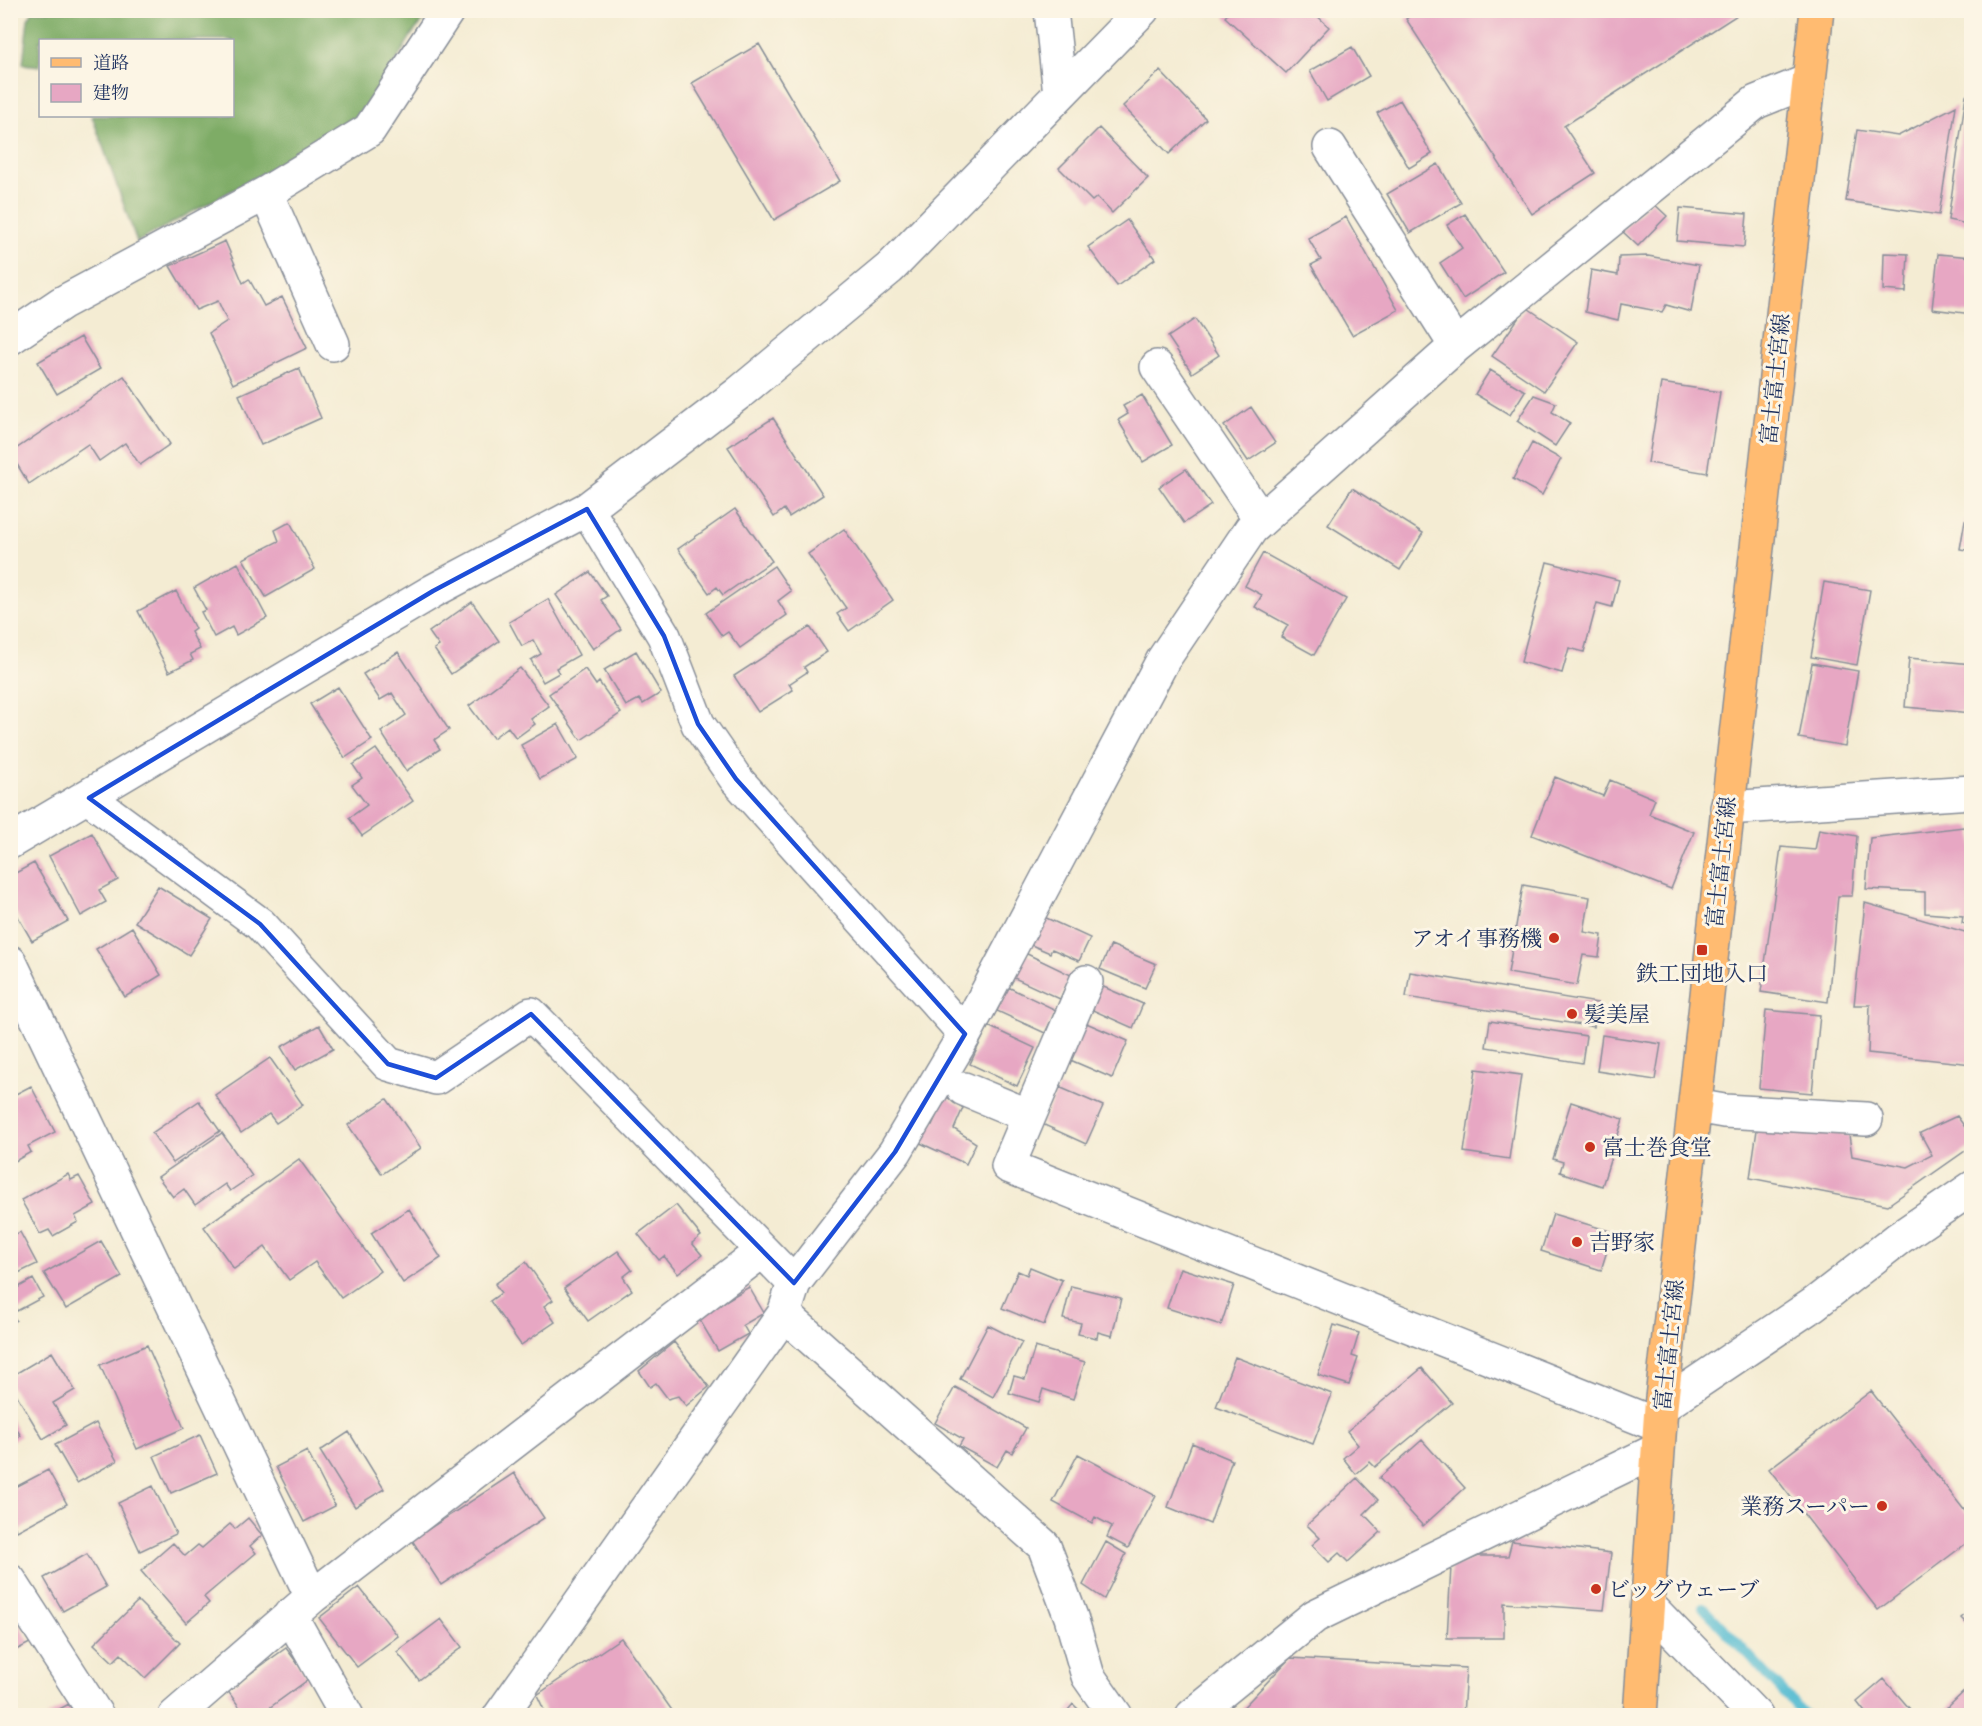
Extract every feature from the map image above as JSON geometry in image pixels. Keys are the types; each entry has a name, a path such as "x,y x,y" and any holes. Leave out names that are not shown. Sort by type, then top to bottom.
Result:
{"main road":[{"name":"富士富士宮線","path":"1640,1716 1659,1428 1817,10"}],"street":[{"path":"10,338 62,303 266,193 369,130 447,10"},
{"path":"1051,10 1060,94"},
{"path":"10,842 89,798 433,591 587,509 739,393 890,268 1142,10"},
{"path":"500,1716 784,1314 794,1283 895,1152 965,1034 1163,660 1251,529 1456,346 1756,102 1808,81"},
{"path":"1330,147 1456,346"},
{"path":"266,193 333,344"},
{"path":"1157,367 1261,520"},
{"path":"587,509 664,636 698,724 736,779 965,1034"},
{"path":"1727,808 1971,792"},
{"path":"89,798 260,924 388,1064 436,1078 531,1014 761,1252 794,1283"},
{"path":"10,962 301,1606 347,1716"},
{"path":"1086,982 1008,1166 1659,1428"},
{"path":"964,1089 1029,1116"},
{"path":"1695,1106 1724,1111 1866,1119"},
{"path":"1192,1716 1315,1616 1659,1428 1899,1238 1971,1188"},
{"path":"175,1716 301,1606 761,1252"},
{"path":"784,1314 1044,1546 1071,1617 1088,1676 1116,1716"},
{"path":"10,1581 97,1716"},
{"path":"1649,1606 1756,1716"}],"highlighted area":[{"path":"587,509 664,636 698,724 736,779 965,1034 895,1152 794,1283 531,1014 436,1078 388,1064 260,924 89,798 433,591"}],"green space":[{"path":"33,11 432,11 412,34 362,120 137,242 92,117 234,117 234,39 39,39 39,66 23,64 28,19"}],"building":[{"path":"1231,10 1311,10 1329,27 1286,73 1225,17"},
{"path":"1418,10 1745,10 1564,126 1595,173 1532,214 1406,19"},
{"path":"759,44 840,181 774,220 692,83"},
{"path":"1352,47 1369,76 1327,101 1310,71"},
{"path":"1160,71 1206,119 1169,154 1123,106"},
{"path":"1966,95 1972,96 1972,225 1948,220"},
{"path":"1400,100 1432,154 1409,168 1377,113"},
{"path":"1956,106 1939,215 1846,201 1857,130 1898,136"},
{"path":"1099,128 1148,178 1112,213 1097,197 1092,201 1059,168"},
{"path":"1438,164 1461,203 1410,233 1387,194"},
{"path":"1651,201 1667,216 1638,246 1622,231"},
{"path":"1680,208 1747,214 1744,247 1677,241"},
{"path":"1465,214 1504,272 1463,299 1440,263 1462,248 1447,225"},
{"path":"1346,217 1398,310 1352,335 1311,265 1321,260 1308,238"},
{"path":"1127,220 1155,259 1117,286 1088,247"},
{"path":"225,241 243,283 249,279 264,306 282,297 307,348 233,384 209,333 227,321 218,301 196,310 170,266"},
{"path":"1884,253 1908,254 1906,292 1883,290"},
{"path":"1938,254 1972,257 1972,314 1932,309"},
{"path":"1648,256 1699,265 1691,312 1666,305 1662,312 1621,304 1618,320 1585,312 1591,270 1618,275 1619,257"},
{"path":"1526,307 1578,342 1544,391 1492,356"},
{"path":"1195,319 1219,355 1192,373 1168,337"},
{"path":"81,337 100,369 57,394 38,362"},
{"path":"299,368 321,418 261,445 239,395"},
{"path":"1490,370 1525,391 1510,415 1475,394"},
{"path":"124,376 170,444 140,465 125,443 99,461 88,444 29,484 10,453"},
{"path":"1661,383 1720,392 1707,473 1648,463"},
{"path":"1142,395 1172,445 1143,462 1118,420 1128,414 1123,406"},
{"path":"1534,395 1556,403 1552,412 1570,423 1555,446 1517,421"},
{"path":"1251,407 1275,443 1248,461 1224,426"},
{"path":"773,418 823,495 789,517 784,509 774,517 728,447"},
{"path":"1532,443 1561,459 1542,495 1513,479"},
{"path":"1186,469 1211,505 1184,523 1159,487"},
{"path":"1352,488 1423,533 1400,570 1328,525"},
{"path":"735,509 772,561 723,595 717,587 709,593 678,549"},
{"path":"1965,520 1972,521 1972,551 1960,549"},
{"path":"290,522 315,569 266,597 243,559 279,541 275,530"},
{"path":"844,529 893,600 849,631 837,614 846,608 808,554"},
{"path":"1263,553 1346,599 1314,655 1281,637 1288,625 1255,607 1262,595 1245,586"},
{"path":"1547,562 1619,580 1612,607 1597,603 1584,652 1569,648 1562,673 1521,662"},
{"path":"238,563 267,618 236,635 232,627 214,637 201,612 206,610 194,588"},
{"path":"774,566 791,591 778,601 787,615 740,648 728,632 722,636 706,613"},
{"path":"590,572 607,596 601,600 621,629 593,649 556,595"},
{"path":"1824,582 1870,590 1857,665 1811,657"},
{"path":"176,591 195,629 191,632 200,649 190,654 193,660 169,672 138,611"},
{"path":"548,599 579,655 556,668 559,673 543,682 531,660 541,654 533,640 522,646 509,622"},
{"path":"472,602 499,641 451,674 434,649 439,646 429,632"},
{"path":"810,627 827,652 804,667 807,672 789,684 793,690 758,712 734,676"},
{"path":"636,651 661,693 643,704 639,699 626,706 604,670"},
{"path":"398,652 449,730 434,740 440,749 406,771 381,732 406,715 392,693 380,700 363,674"},
{"path":"1909,658 1972,664 1972,713 1905,707"},
{"path":"1812,663 1858,671 1845,746 1799,738"},
{"path":"520,668 549,706 531,719 535,724 516,738 508,727 493,738 469,706"},
{"path":"585,669 596,685 599,682 621,713 581,740 549,694"},
{"path":"338,687 372,740 345,758 310,704"},
{"path":"558,724 578,759 540,779 521,745"},
{"path":"376,749 413,801 362,836 349,818 367,805 352,785 362,778 353,765"},
{"path":"1555,777 1603,796 1610,780 1655,799 1649,814 1694,832 1671,889 1532,835"},
{"path":"1972,826 1972,926 1962,923 1963,916 1925,913 1925,892 1866,889 1870,838"},
{"path":"1819,829 1857,836 1852,896 1838,896 1828,1002 1761,992 1781,847 1815,850"},
{"path":"92,833 118,880 99,890 106,902 81,916 49,856"},
{"path":"34,863 68,921 32,941 10,903 10,876"},
{"path":"1523,885 1590,897 1584,932 1602,935 1599,957 1583,955 1577,985 1508,973"},
{"path":"158,886 212,919 189,955 135,922"},
{"path":"1865,903 1972,934 1972,1064 1868,1053 1870,1005 1854,1005"},
{"path":"1042,916 1090,938 1079,961 1052,949 1050,953 1029,944"},
{"path":"132,927 161,975 125,997 96,949"},
{"path":"1111,945 1156,964 1145,988 1100,969"},
{"path":"1023,952 1071,975 1060,999 1012,977"},
{"path":"1410,972 1598,1003 1594,1027 1406,997"},
{"path":"1099,985 1143,1004 1133,1028 1088,1008"},
{"path":"1008,987 1056,1010 1045,1033 997,1011"},
{"path":"1766,1010 1820,1015 1812,1093 1759,1088"},
{"path":"1490,1021 1586,1036 1582,1063 1486,1047"},
{"path":"1084,1022 1128,1041 1112,1078 1068,1059"},
{"path":"319,1025 333,1049 295,1070 281,1047"},
{"path":"988,1026 1035,1048 1017,1086 970,1064"},
{"path":"1602,1035 1661,1044 1655,1080 1597,1071"},
{"path":"270,1058 303,1105 276,1123 269,1114 241,1133 215,1095"},
{"path":"1476,1069 1521,1075 1509,1159 1464,1152"},
{"path":"31,1086 55,1132 28,1146 31,1152 10,1164 10,1097"},
{"path":"1059,1087 1103,1106 1086,1144 1042,1124"},
{"path":"945,1096 963,1108 954,1129 976,1143 966,1164 916,1141 924,1122 932,1125"},
{"path":"387,1099 421,1148 382,1174 348,1125"},
{"path":"199,1101 220,1131 173,1163 152,1133"},
{"path":"1571,1102 1623,1119 1602,1186 1560,1172 1563,1162 1553,1159"},
{"path":"1957,1116 1972,1137 1972,1146 1888,1205 1750,1178 1758,1123 1849,1135 1852,1156 1908,1167 1932,1155 1920,1133"},
{"path":"222,1133 252,1176 230,1191 225,1184 195,1205 184,1189 173,1197 158,1177"},
{"path":"299,1159 380,1271 341,1298 315,1262 289,1280 265,1247 234,1269 204,1227"},
{"path":"68,1174 71,1180 79,1176 95,1205 75,1216 78,1222 53,1236 49,1230 40,1234 21,1200"},
{"path":"676,1205 701,1236 692,1243 702,1255 678,1274 664,1256 659,1260 638,1234"},
{"path":"409,1209 441,1258 403,1283 371,1233"},
{"path":"1553,1214 1613,1232 1601,1270 1541,1251"},
{"path":"20,1232 37,1264 10,1277 10,1237"},
{"path":"101,1241 122,1277 66,1309 44,1273"},
{"path":"618,1251 632,1270 623,1277 632,1290 588,1321 564,1288"},
{"path":"526,1262 553,1300 544,1306 555,1322 521,1345 490,1301 501,1293 495,1284"},
{"path":"1030,1267 1062,1280 1044,1325 1002,1308 1018,1271 1027,1275"},
{"path":"1180,1268 1234,1285 1221,1325 1167,1308"},
{"path":"33,1279 43,1297 17,1311 10,1299 10,1292"},
{"path":"1071,1286 1121,1298 1112,1336 1098,1332 1097,1338 1078,1334 1081,1323 1063,1319"},
{"path":"749,1287 764,1313 743,1325 748,1334 718,1351 698,1317"},
{"path":"10,1311 16,1320 10,1324"},
{"path":"988,1325 1022,1342 993,1397 960,1379"},
{"path":"1334,1325 1359,1333 1352,1356 1358,1358 1349,1385 1318,1375"},
{"path":"674,1342 709,1387 686,1406 678,1396 668,1399 656,1383 650,1387 639,1371"},
{"path":"147,1345 184,1428 137,1449 100,1365"},
{"path":"1035,1347 1085,1362 1073,1399 1043,1389 1039,1402 1009,1393 1014,1376 1025,1379"},
{"path":"52,1352 75,1390 53,1403 66,1425 43,1439 10,1384 10,1377"},
{"path":"1235,1357 1332,1394 1313,1444 1216,1407"},
{"path":"1422,1368 1452,1403 1375,1467 1370,1462 1356,1474 1343,1458 1358,1445 1347,1431"},
{"path":"955,1387 1026,1428 1012,1453 1007,1450 997,1467 959,1446 963,1439 935,1423"},
{"path":"1871,1391 1972,1520 1972,1539 1878,1610 1769,1469"},
{"path":"10,1419 21,1436 10,1442"},
{"path":"96,1423 117,1461 77,1483 55,1445"},
{"path":"349,1432 384,1489 355,1507 320,1451"},
{"path":"200,1435 217,1473 171,1493 154,1456"},
{"path":"1422,1440 1465,1488 1423,1526 1379,1478"},
{"path":"1192,1443 1232,1460 1210,1524 1168,1507"},
{"path":"307,1451 335,1506 304,1522 276,1467"},
{"path":"1078,1454 1156,1496 1128,1548 1107,1537 1112,1526 1095,1517 1092,1523 1053,1502"},
{"path":"48,1470 67,1504 17,1531 10,1520 10,1490"},
{"path":"514,1473 544,1518 441,1585 412,1540"},
{"path":"1357,1478 1378,1500 1364,1514 1381,1532 1348,1562 1339,1553 1329,1562 1312,1545 1320,1538 1307,1525"},
{"path":"153,1486 176,1534 140,1551 118,1503"},
{"path":"248,1518 262,1535 250,1546 256,1553 204,1597 209,1603 186,1623 141,1571 173,1543 185,1556 198,1545 202,1548 230,1524 235,1529"},
{"path":"1512,1541 1611,1553 1604,1610 1504,1603 1504,1638 1447,1638 1451,1567 1479,1556 1508,1556"},
{"path":"1106,1542 1126,1554 1104,1599 1083,1585"},
{"path":"87,1554 106,1587 63,1611 44,1578"},
{"path":"359,1587 398,1636 357,1667 319,1618"},
{"path":"138,1601 180,1643 145,1678 121,1654 113,1662 94,1644"},
{"path":"10,1608 30,1643 10,1653"},
{"path":"1972,1609 1972,1629 1961,1618"},
{"path":"441,1619 462,1647 419,1680 397,1652"},
{"path":"621,1638 676,1716 547,1716 537,1695"},
{"path":"286,1648 309,1679 258,1716 246,1716 227,1690"},
{"path":"1290,1658 1466,1668 1463,1716 1235,1716"},
{"path":"1884,1679 1916,1716 1868,1716 1857,1702"},
{"path":"1972,1684 1972,1716 1954,1716 1947,1708"},
{"path":"69,1704 75,1716 46,1716"},
{"path":"1073,1704 1085,1716 1063,1716"}],"waterway":[{"path":"1703,1607 1806,1716"}],"place":[{"name":"アオイ事務機","path":"1554,938"},
{"name":"鉄工団地入口","path":"1702,950"},
{"name":"髪美屋","path":"1572,1014"},
{"name":"富士巻食堂","path":"1590,1147"},
{"name":"吉野家","path":"1577,1242"},
{"name":"業務スーパー","path":"1882,1506"},
{"name":"ビッグウェーブ","path":"1596,1589"}]}
